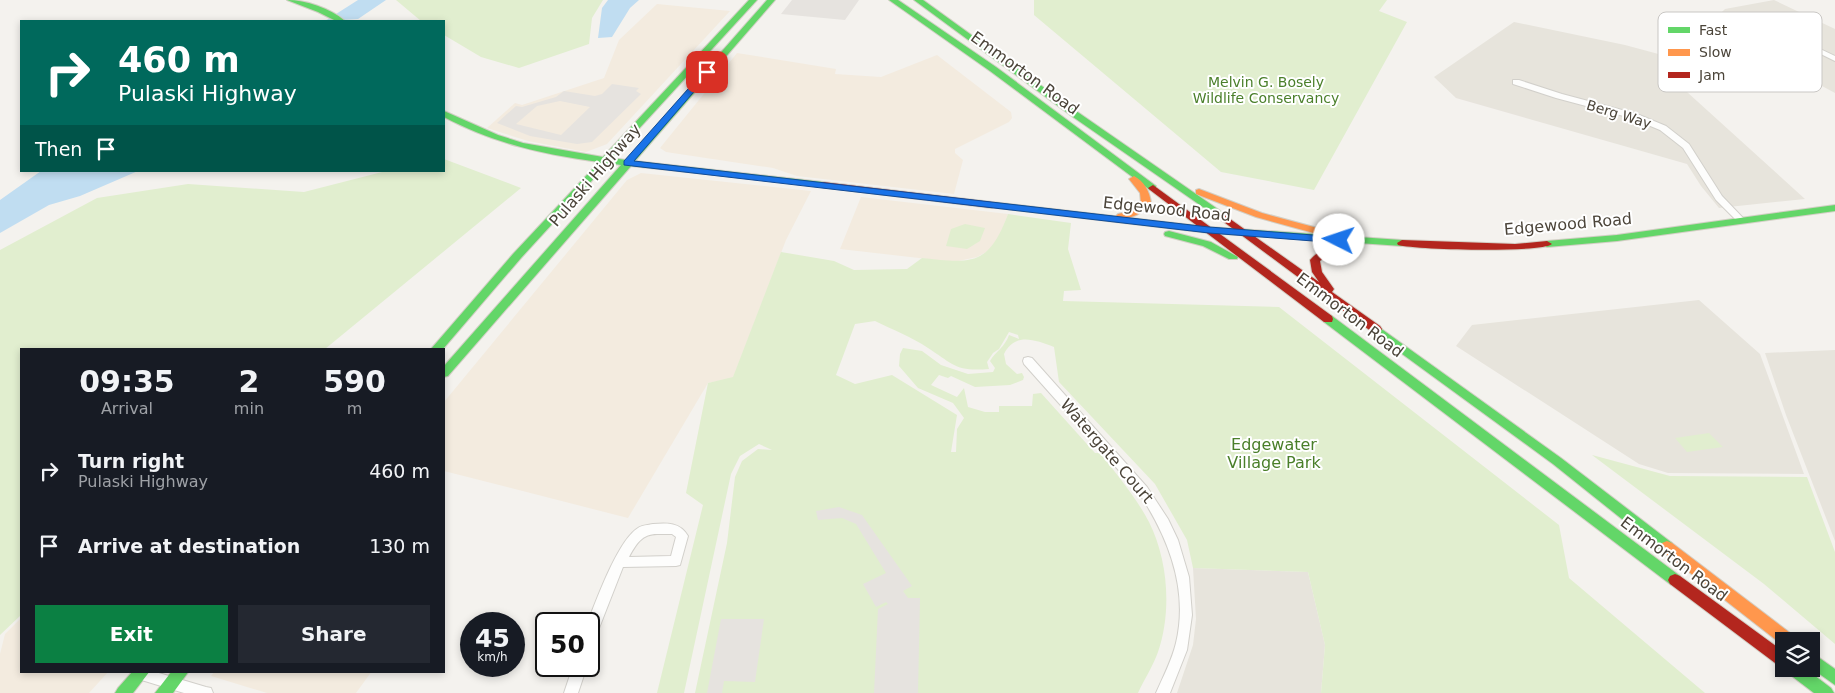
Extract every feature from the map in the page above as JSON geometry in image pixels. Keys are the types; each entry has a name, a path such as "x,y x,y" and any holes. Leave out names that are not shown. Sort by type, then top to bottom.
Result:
{"main road":[{"path":"291,0 337,18"},
{"name":"Pulaski Highway","path":"437,348 605,160 753,0"},
{"name":"Pulaski Highway","path":"445,372 771,0"},
{"name":"Emmorton Road","path":"893,0 993,69 1775,654"},
{"name":"Emmorton Road","path":"918,0 1076,115 1153,166 1557,461 1777,632"},
{"name":"Edgewood Road","path":"445,115 477,131 500,140 605,160 1246,234 1376,242 1515,247 1617,238 1835,208"},
{"path":"1153,166 1186,185 1244,211 1283,223 1376,242"},
{"path":"1100,218 1132,215 1146,203 1145,193 1126,168"},
{"path":"1100,218 1207,244 1284,286"},
{"path":"1344,306 1322,280 1315,266 1315,260 1320,254 1336,247 1376,242"},
{"path":"1820,666 1835,678"},
{"path":"123,693 142,673"},
{"path":"167,688 180,673"},
{"path":"1805,677 1826,693"}],"street":[{"path":"1822,53 1835,59"},
{"name":"Berg Way","path":"1516,82 1558,96 1634,116 1663,128 1686,146 1719,198 1741,220"},
{"name":"Watergate Court","path":"1028,361 1143,490 1158,511 1172,539 1182,572 1185,602 1184,636 1163,693"},
{"path":"598,612 599,608 630,543 640,532 676,529 682,536 676,561 621,562"},
{"path":"142,673 167,688 206,693"},
{"path":"572,693 577,677"}],"shaded area":[{"path":"792,0 859,0 845,20 781,14"},
{"path":"1774,0 1799,12 1722,12 1725,9"},
{"path":"657,4 730,11 607,144 586,152 528,141 487,128 515,103 522,105 604,78 619,40"},
{"path":"1514,22 1625,45 1658,54 1658,92 1687,92 1805,199 1719,208 1701,186 1687,164 1456,98 1434,77"},
{"path":"1822,23 1835,29 1835,93 1822,86"},
{"path":"737,53 836,69 835,74 881,77 937,55 1011,112 1012,118 1009,122 955,149 955,153 963,160 954,194 797,176 773,168 666,152 660,148"},
{"path":"612,84 639,88 636,91 641,94 592,142 577,144 530,136 497,123 516,106 522,107 556,97 564,91 595,96 602,94","holes":["560,101 590,107 561,135 516,124 537,106"]},
{"path":"641,173 811,191 786,240 733,378 708,383 628,518 445,471 445,401 627,180"},
{"path":"861,197 1008,214 999,238 990,250 977,257 954,262 840,249"},
{"path":"1699,300 1760,354 1804,474 1668,473 1639,464 1456,346 1472,325"},
{"path":"1835,350 1835,541 1786,415 1765,353"},
{"path":"839,507 862,515 912,586 903,591 908,598 920,598 918,693 874,693 878,609 888,604 886,602 876,607 863,584 886,573 856,524 842,518 818,520 816,511"},
{"path":"1193,568 1308,572 1325,645 1321,693 1177,693 1193,645 1196,619"},
{"path":"20,619 20,673 107,673 89,693 0,693 0,654 5,634"},
{"path":"721,619 764,619 755,682 724,681 722,693 707,693"},
{"path":"213,673 371,673 356,693 267,693 211,676"}],"green space":[{"path":"396,0 603,0 592,18 589,44 519,68 481,57 445,36 445,20 420,20"},
{"name":"Melvin G. Bosely Wildlife Conservancy","path":"1034,0 1387,0 1379,11 1407,22 1314,190 1221,172 1034,15"},
{"path":"445,159 521,188 326,348 20,348 20,616 0,635 0,250 97,198 188,184 304,192 382,172 445,172"},
{"name":"Edgewater Village Park","path":"1008,214 1071,223 1068,249 1081,290 1064,291 1063,301 1279,307 1559,525 1569,578 1705,693 1321,693 1325,645 1308,572 1193,568 1187,540 1155,484 1059,382 1054,347 1033,340 1020,340 1009,347 1004,354 1006,364 1017,374 1022,373 1023,380 1010,385 975,387 951,376 948,378 939,375 931,385 957,397 964,388 968,407 985,412 999,412 999,406 1032,406 1033,394 1041,393 1095,453 1100,453 1126,486 1149,522 1155,537 1164,569 1166,586 1165,620 1158,652 1138,693 695,693 727,543 735,477 742,461 758,449 772,450 759,444 740,456 731,474 684,693 657,693 703,505 686,493 708,383 733,377 781,252 834,261 854,270 907,269 922,258 954,261 977,257 986,252 1001,231","holes":["875,321 916,340 956,366 978,370 989,369 987,362 993,353 999,349 1009,332 1018,335 1019,339 1009,335 1005,343 992,358 990,361 995,368 993,372 968,374 941,365 922,351 903,348 900,354 899,366 918,388 953,403 964,418 957,429 956,452 951,452 957,415 892,375 855,384 836,375 855,324"]},
{"path":"965,224 985,228 980,241 967,249 946,246 951,229"},
{"path":"1709,433 1723,447 1687,452 1675,438"},
{"path":"1592,455 1670,476 1807,477 1835,552 1835,644 1764,584"}],"water":[{"path":"358,0 386,0 358,19 327,20"},
{"path":"608,0 639,0 630,8 612,37 598,38 602,8"},
{"path":"40,172 136,172 80,196 49,205 0,233 0,200"}],"traffic: fast":[{"path":"291,0 321,10 339,20"},
{"path":"437,348 517,256 753,0"},
{"path":"445,372 771,0"},
{"path":"893,0 993,69 1153,188"},
{"path":"918,0 1076,115 1216,212"},
{"path":"445,115 494,137 547,151 602,160 823,185"},
{"path":"992,205 1209,230 1402,243"},
{"path":"1547,244 1617,238 1835,208"},
{"path":"1169,234 1207,244 1233,257"},
{"path":"1328,319 1675,580"},
{"path":"1376,329 1557,461 1667,547"},
{"path":"1820,666 1835,678"},
{"path":"123,693 141,673"},
{"path":"163,693 180,673"},
{"path":"1805,677 1826,693"}],"traffic: slow":[{"path":"1121,216 1138,212 1146,203 1145,193 1134,179"},
{"path":"1199,192 1259,215 1321,232"},
{"path":"1667,547 1777,632"}],"traffic: jam":[{"path":"823,185 992,205"},
{"path":"1153,188 1328,319"},
{"path":"1216,212 1376,329"},
{"path":"1402,243 1515,247 1547,244"},
{"path":"1329,289 1317,272 1315,260 1326,251 1348,245"},
{"path":"1675,580 1775,654"}],"route":[{"path":"707,72 627,163 1209,230 1339,240"}]}
